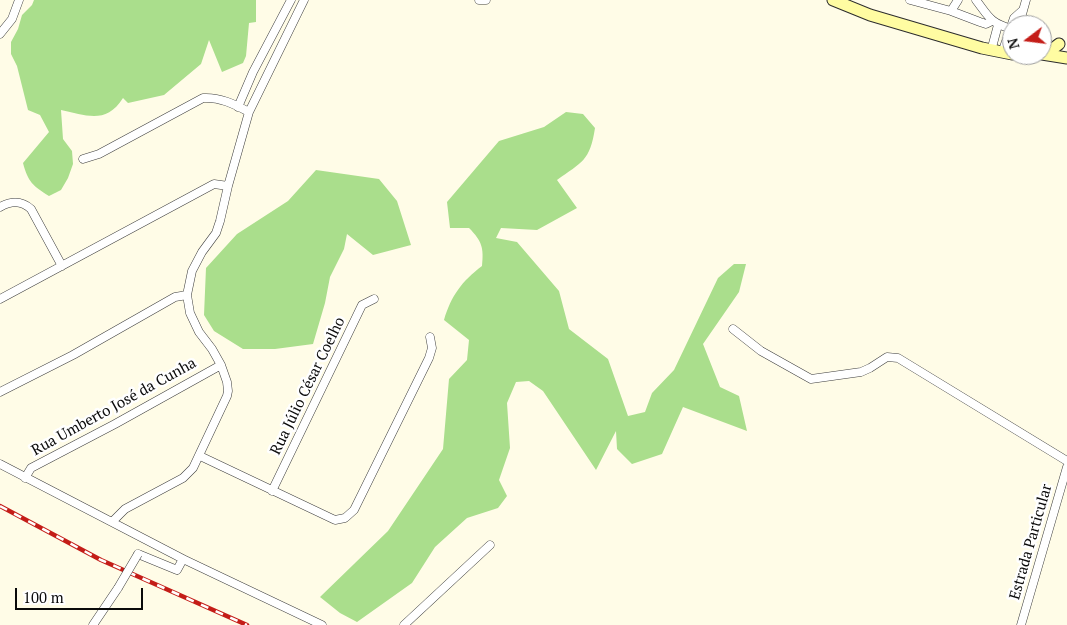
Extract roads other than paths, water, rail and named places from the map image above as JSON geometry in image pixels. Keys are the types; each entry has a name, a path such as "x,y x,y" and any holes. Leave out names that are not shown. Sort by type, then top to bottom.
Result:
{"main road":[{"path":"833,0 870,15 1002,52"},
{"path":"1052,48 1058,44"},
{"path":"1052,55 1067,58"}],"street":[{"path":"0,34 12,19 19,0"},
{"path":"238,107 253,72 291,0"},
{"path":"112,522 125,509 188,474 200,456 228,391 221,364 198,332 190,313 187,295 192,271 202,252 216,233 249,112 304,0"},
{"path":"479,0 486,0"},
{"path":"910,0 951,11 986,24 995,23 1002,26"},
{"path":"951,11 958,0"},
{"path":"976,0 995,23 1002,42"},
{"path":"1022,15 1026,0"},
{"path":"1017,15 1023,10"},
{"path":"83,159 99,154 203,98 214,98 249,112"},
{"path":"0,299 214,184 228,186"},
{"path":"0,207 19,202 30,209 62,266"},
{"path":"0,392 73,355 175,297 187,295"},
{"name":"Rua Júlio César Coelho","path":"272,491 362,305 374,299"},
{"path":"733,329 761,351 811,378 860,372 870,368 886,357 898,358 1067,461"},
{"path":"200,456 334,520 345,518 354,510 429,358 432,348 430,338"},
{"name":"Rua Umberto José da Cunha","path":"25,478 31,468 115,424 221,364"},
{"path":"0,464 183,559 322,625"},
{"name":"Estrada Particular","path":"1021,625 1067,467"},
{"path":"404,625 490,545"},
{"path":"92,625 118,588 138,554 177,570 183,559"}],"railway":[{"path":"0,506 101,560 247,625"}]}
